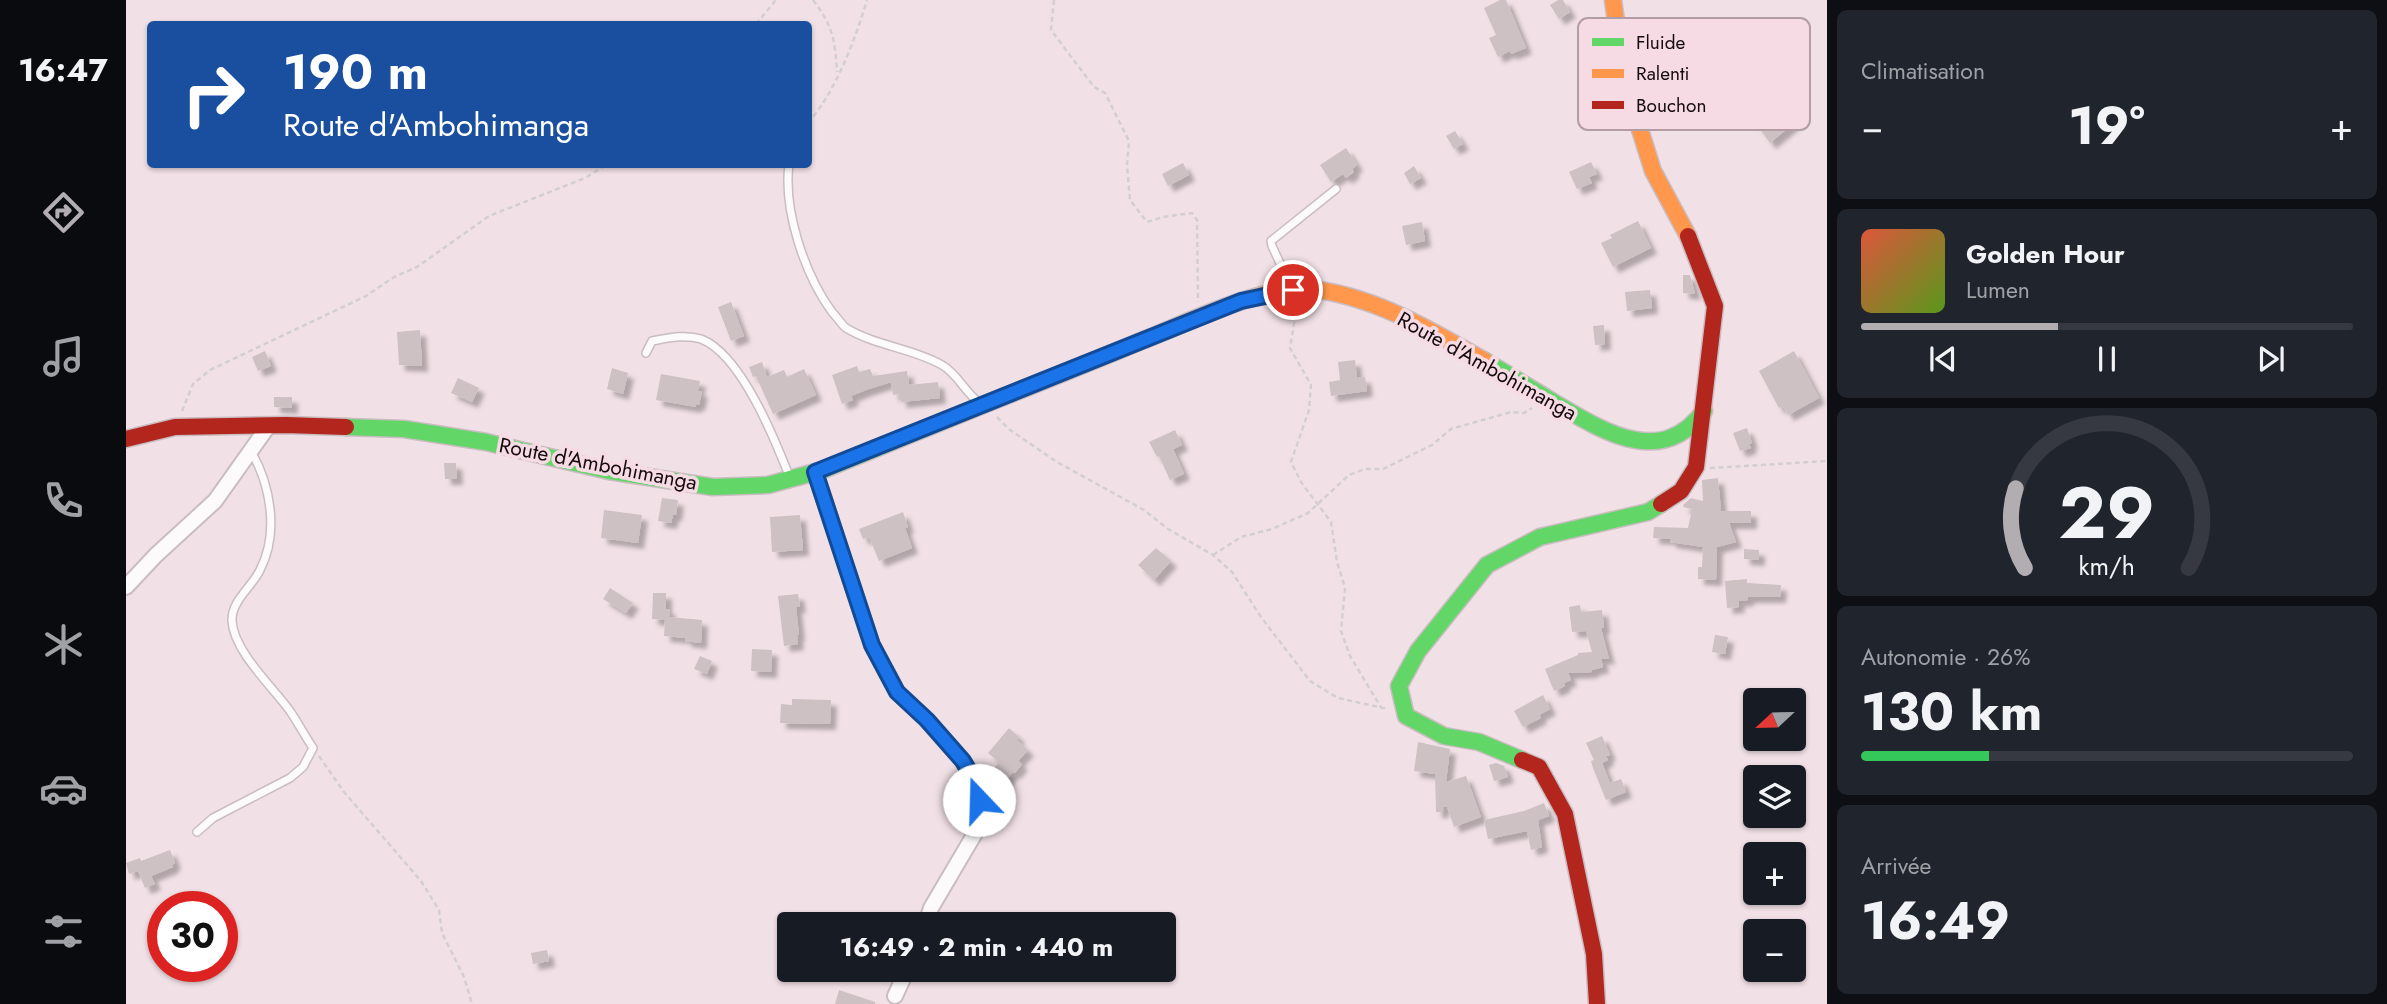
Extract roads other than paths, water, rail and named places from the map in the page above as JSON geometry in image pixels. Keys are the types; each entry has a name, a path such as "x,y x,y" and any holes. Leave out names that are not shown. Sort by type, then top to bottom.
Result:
{"street":[{"path":"1614,0 1615,18"},
{"path":"1597,1004 1594,954 1565,814 1539,767 1479,742 1444,736 1406,716 1399,686 1418,651 1488,565 1539,537 1648,512 1681,491 1696,467 1715,306 1690,241 1653,171 1640,130"},
{"name":"Route d'Ambohimanga","path":"126,439 175,427 269,425 404,429 486,442 609,471 713,487 768,485 815,472 1241,301 1293,290 1316,290 1344,296 1416,323 1596,427 1631,441 1653,442 1661,439 1692,426 1704,411"},
{"path":"126,587 156,555 215,501 269,425"},
{"path":"1661,439 1677,443 1688,452 1696,467"},
{"path":"815,472 872,645 897,692 927,720 963,761 975,781 984,818 930,912"},
{"path":"895,996 901,982"}],"lane":[{"path":"789,168 795,226 806,265 822,297 844,327 889,347 920,355 942,365 983,405"},
{"path":"1293,290 1271,241 1336,189"},
{"path":"646,353 652,341 684,336 700,339 718,348 746,383 778,447 790,479"},
{"path":"197,832 213,818 290,778 303,767 313,748 291,713 241,648 233,629 233,612 261,570 272,531 260,467 250,449"}]}
